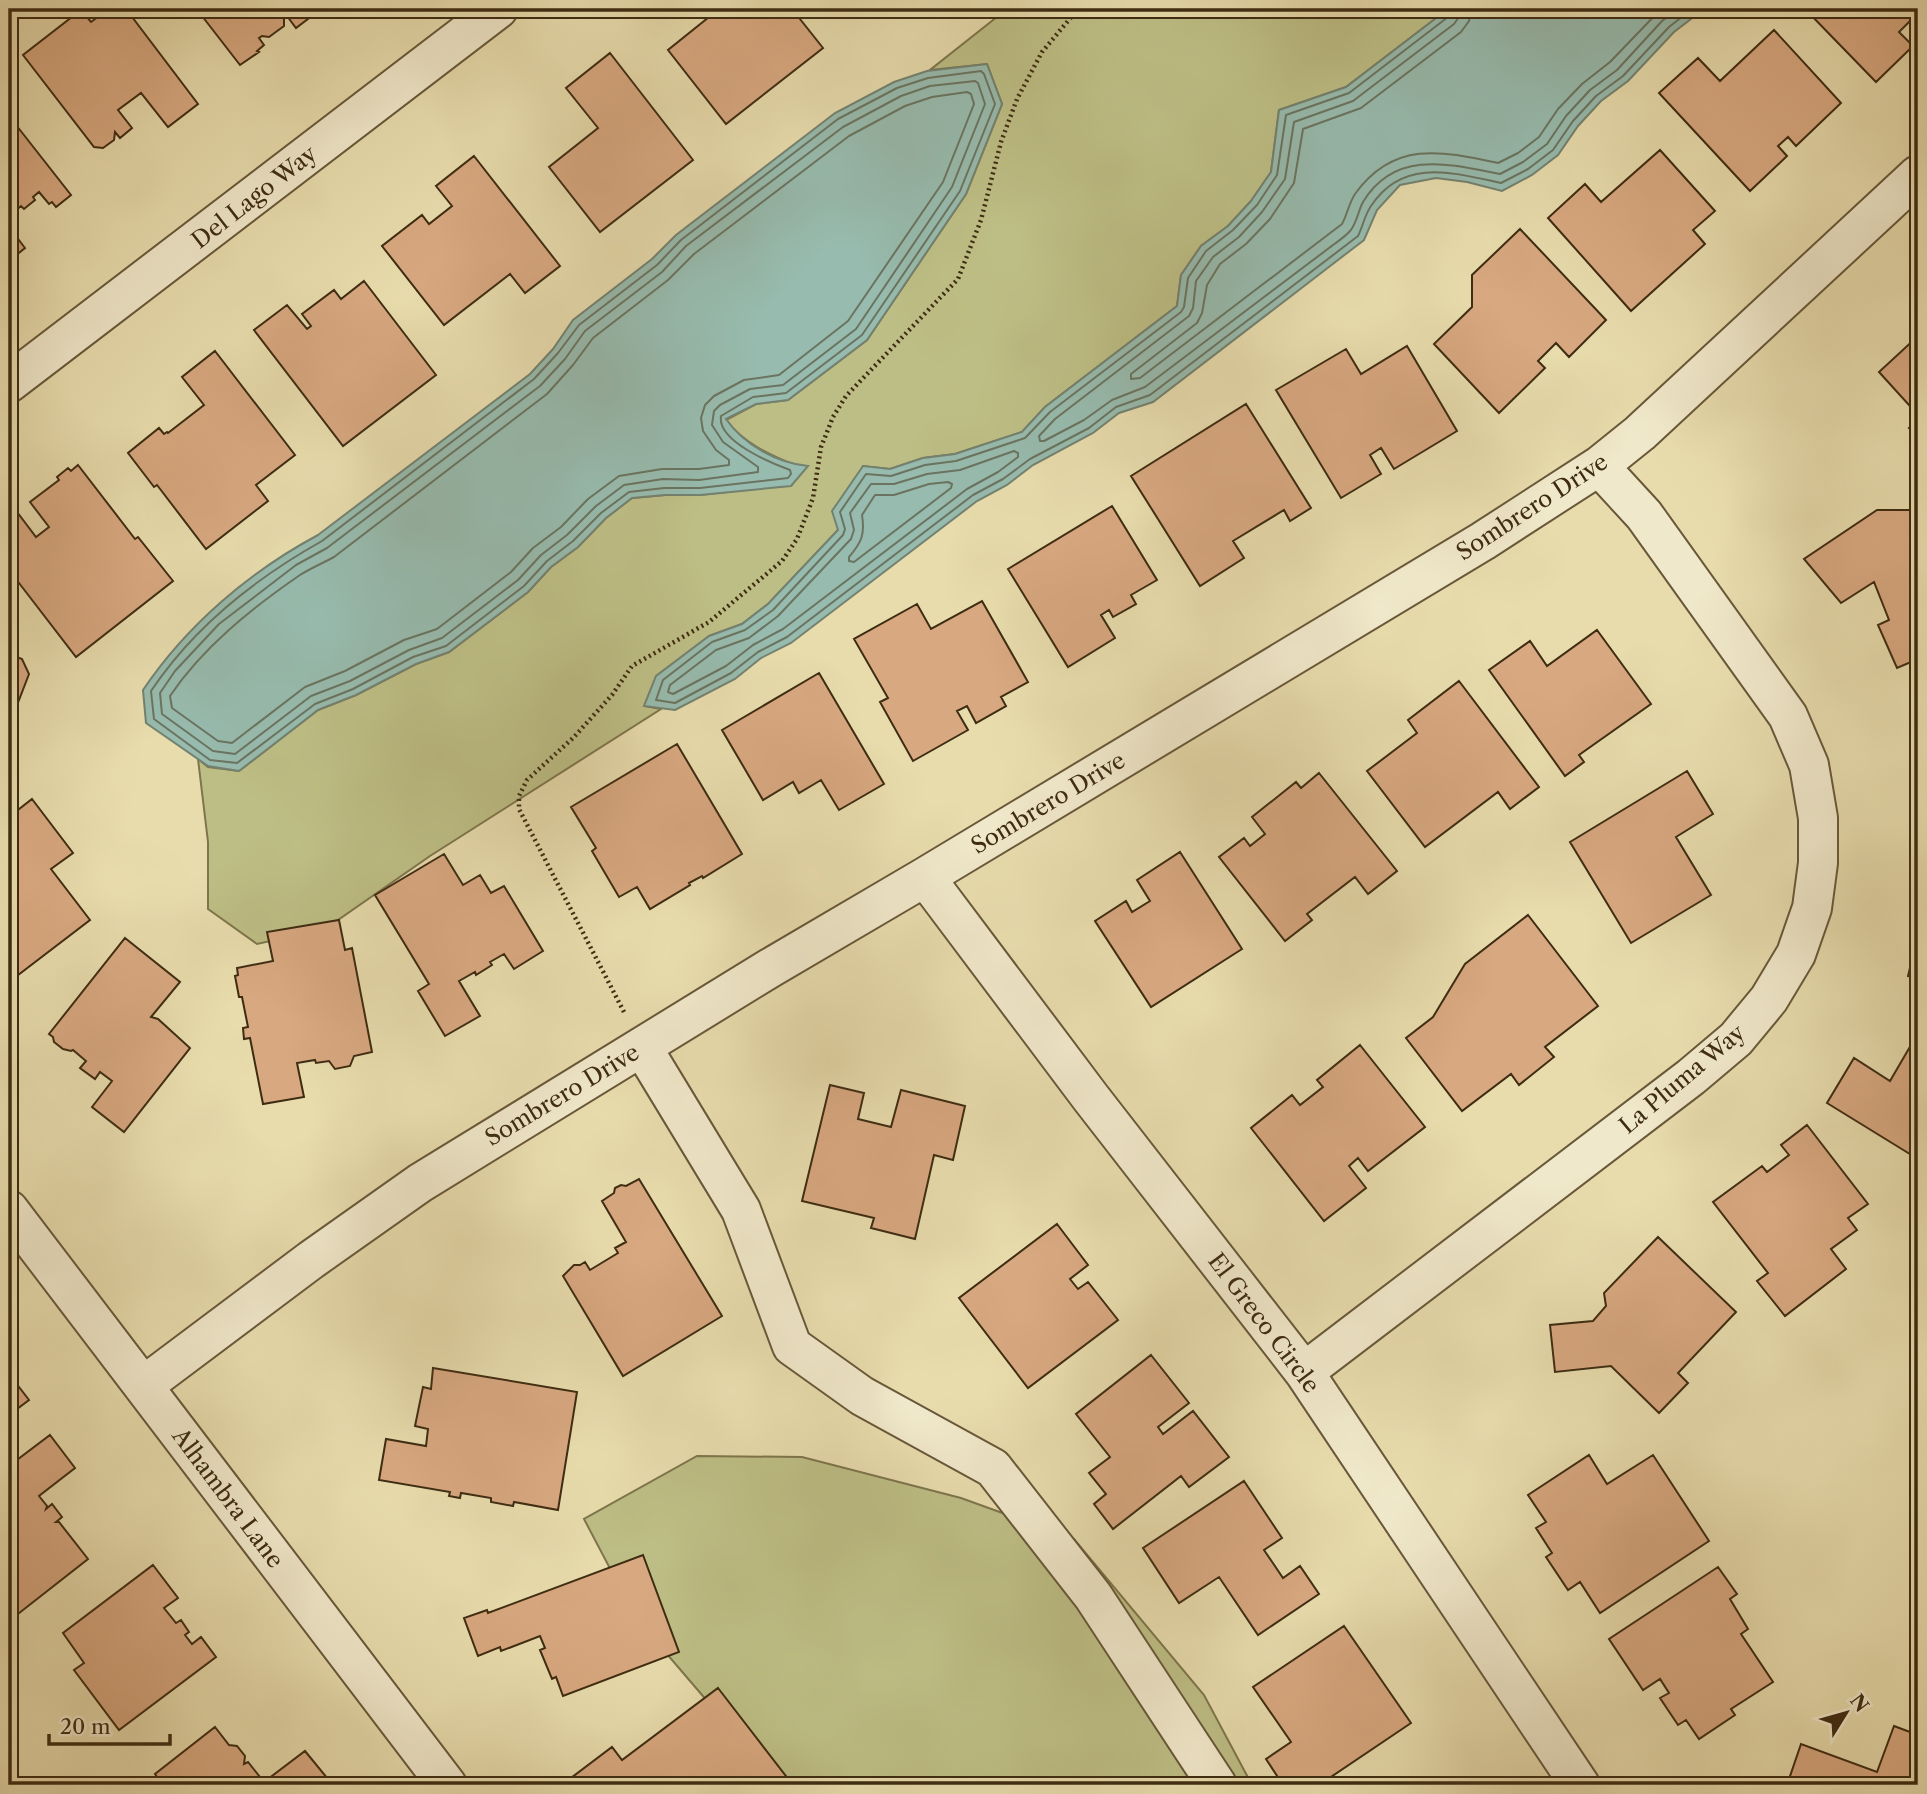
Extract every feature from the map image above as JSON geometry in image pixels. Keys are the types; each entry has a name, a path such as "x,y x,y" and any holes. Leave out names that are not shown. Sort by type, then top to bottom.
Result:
{"street":[{"name":"Del Lago Way","path":"9,383 498,9"},
{"name":"Sombrero Drive","path":"143,1386 311,1260 420,1183 771,968 1483,541 1599,466 1640,433 1918,175"},
{"name":"La Pluma Way","path":"1304,1373 1691,1077 1736,1039 1769,999 1796,954 1812,908 1818,863 1818,818 1809,765 1788,716 1643,515 1599,466"},
{"name":"El Greco Circle","path":"925,877 1304,1373 1580,1785"},
{"path":"642,1047 741,1210 792,1346 862,1396 992,1468 1093,1596 1217,1785"},
{"name":"Alhambra Lane","path":"9,1210 447,1785"}],"path":[{"path":"642,1047 519,810 519,796 527,780 574,737 612,695 632,666 709,622 782,561 797,539 813,498 821,447 833,417 846,396 958,279 981,220 1001,142 1017,99 1042,52 1078,9"}],"green space":[{"path":"1007,9 1448,9 1346,87 1279,110 1271,172 1251,201 1228,226 1201,246 1181,275 1177,306 1045,407 1022,432 955,454 923,458 890,469 863,466 838,530 768,604 742,624 709,636 645,706 661,709 430,856 325,929 257,944 208,909 208,842 198,759 208,767 239,771 318,710 356,695 416,664 449,652 528,592 551,567 578,547 606,518 632,498 700,495 792,485 795,465 757,447 726,420 756,404 788,400 867,340 966,194 1002,104 987,64 930,70"},
{"path":"697,1456 802,1457 961,1498 1074,1539 1204,1695 1252,1785 775,1785 732,1730 636,1618 584,1519"}],"water":[{"path":"1448,9 1704,9 1674,32 1628,81 1601,101 1578,126 1558,155 1532,175 1502,191 1436,178 1400,185 1377,210 1364,240 1153,402 1119,413 1093,433 1033,465 1007,485 977,501 791,643 761,658 735,679 675,710 644,706 656,676 709,636 742,624 768,604 838,530 832,511 863,466 890,469 923,458 955,454 1022,432 1045,407 1177,306 1181,275 1201,246 1228,226 1251,201 1271,172 1279,110 1346,87"},
{"path":"987,64 1002,104 966,194 867,340 788,400 756,404 726,419 742,437 762,451 785,461 808,466 791,486 700,495 632,498 606,518 578,547 551,567 528,592 449,652 416,664 356,695 318,710 239,771 208,766 146,723 143,690 179,644 221,602 268,566 318,535 530,374 553,349 573,320 652,259 676,235 835,113 894,82 927,71"}],"building":[{"path":"109,9 126,9 198,104 168,127 141,93 118,110 132,128 120,138 115,132 114,140 103,148 94,147 23,55 81,10 91,22"},
{"path":"191,9 321,9 296,28 287,16 284,18 284,26 269,37 259,38 264,45 257,51 259,52 240,65 202,16 199,18"},
{"path":"719,9 792,9 823,48 726,124 668,50"},
{"path":"1805,9 1918,9 1918,26 1912,19 1899,32 1913,46 1876,82"},
{"path":"1774,30 1841,103 1796,146 1788,137 1778,146 1787,156 1750,191 1659,93 1698,58 1720,81"},
{"path":"610,53 693,160 600,232 549,167 598,128 566,88"},
{"path":"9,116 71,195 56,207 52,202 49,204 39,192 33,197 35,200 24,209 21,206 9,216"},
{"path":"1660,150 1715,211 1693,230 1705,244 1631,311 1548,218 1585,184 1601,202"},
{"path":"474,156 560,266 525,293 510,274 444,325 382,246 422,215 429,224 452,206 436,186"},
{"path":"9,227 25,248 9,261"},
{"path":"1520,229 1606,320 1569,357 1556,343 1538,361 1545,368 1499,413 1434,344 1472,307 1472,275"},
{"path":"364,281 436,375 343,446 254,330 287,305 307,329 311,326 302,314 334,290 341,299"},
{"path":"1918,336 1918,415 1879,372"},
{"path":"1407,346 1457,431 1394,469 1381,448 1370,455 1381,474 1341,498 1276,390 1346,349 1361,374"},
{"path":"215,351 295,455 256,485 268,501 206,549 157,485 154,487 128,453 159,428 164,434 168,433 204,405 182,377"},
{"path":"1246,404 1311,508 1290,521 1284,510 1233,541 1244,558 1200,586 1131,476"},
{"path":"1918,419 1918,437 1909,428"},
{"path":"78,465 135,539 138,537 173,581 76,657 9,570 9,512 14,508 36,537 49,527 30,502 59,480 57,477 68,468 71,471"},
{"path":"1112,506 1157,580 1131,595 1136,604 1113,617 1109,610 1101,615 1115,638 1068,667 1008,569"},
{"path":"1877,510 1918,510 1918,659 1897,668 1878,625 1889,620 1874,582 1841,603 1804,559"},
{"path":"982,601 1028,682 1001,697 1006,706 976,723 967,706 957,711 968,730 913,761 880,702 888,698 854,639 917,604 931,629"},
{"path":"1597,630 1651,704 1579,755 1584,762 1565,776 1489,670 1530,641 1547,666"},
{"path":"9,654 22,659 29,674 9,726"},
{"path":"819,673 884,784 839,810 821,780 799,793 793,782 763,800 722,730"},
{"path":"1459,681 1539,787 1510,809 1498,792 1425,847 1367,771 1417,733 1408,720"},
{"path":"677,744 742,854 703,878 702,876 689,883 690,885 650,909 637,887 619,897 592,851 596,848 571,807"},
{"path":"1687,771 1713,814 1676,837 1711,895 1631,943 1570,842"},
{"path":"1319,773 1397,871 1368,894 1355,877 1307,914 1312,920 1285,941 1219,857 1244,838 1250,846 1265,834 1252,817 1296,782 1301,788"},
{"path":"32,799 73,853 51,869 90,920 9,982 9,817"},
{"path":"1180,852 1242,949 1151,1007 1095,921 1126,901 1132,912 1150,901 1137,880"},
{"path":"444,854 463,885 480,875 491,893 504,886 543,951 514,969 504,954 476,975 475,972 459,981 480,1016 445,1036 418,991 429,984 375,895"},
{"path":"1528,915 1598,1006 1545,1047 1554,1057 1519,1085 1511,1074 1462,1111 1406,1038 1433,1017 1465,964"},
{"path":"339,920 345,950 352,948 372,1052 354,1056 350,1066 335,1069 329,1061 297,1063 304,1097 263,1104 250,1038 244,1039 243,1028 248,1027 235,976 238,975 237,968 273,961 267,932"},
{"path":"1918,934 1918,979 1908,976"},
{"path":"125,938 180,982 151,1017 158,1019 190,1048 124,1132 92,1107 112,1081 100,1072 95,1079 80,1068 86,1061 73,1050 63,1049 49,1034"},
{"path":"1918,1033 1918,1159 1827,1103 1854,1058 1890,1081"},
{"path":"1360,1045 1425,1127 1368,1171 1358,1158 1349,1166 1366,1188 1324,1221 1251,1128 1292,1095 1300,1105 1323,1087 1317,1080"},
{"path":"830,1085 864,1093 858,1119 891,1127 901,1090 965,1106 953,1160 934,1155 915,1239 871,1228 874,1218 802,1201"},
{"path":"1807,1125 1868,1204 1848,1218 1857,1230 1831,1249 1846,1269 1785,1316 1757,1281 1768,1273 1713,1202 1762,1166 1767,1172 1789,1155 1781,1145"},
{"path":"639,1179 722,1316 623,1376 563,1276 574,1265 585,1262 590,1270 618,1253 615,1248 626,1242 602,1201 614,1193 615,1188"},
{"path":"1057,1224 1088,1265 1070,1279 1078,1289 1088,1282 1118,1320 1028,1388 959,1298"},
{"path":"1658,1237 1736,1312 1678,1373 1688,1383 1659,1413 1611,1366 1555,1372 1550,1325 1593,1321 1606,1306 1604,1293"},
{"path":"1151,1355 1189,1403 1158,1427 1163,1434 1193,1411 1229,1457 1189,1487 1181,1476 1113,1529 1094,1504 1106,1494 1089,1473 1110,1457 1076,1414"},
{"path":"433,1368 577,1392 558,1510 514,1502 513,1506 491,1502 491,1498 461,1493 460,1498 449,1496 450,1492 379,1480 386,1439 426,1446 428,1429 415,1426 423,1387 431,1389"},
{"path":"9,1374 29,1400 9,1415"},
{"path":"50,1435 75,1468 39,1496 47,1506 46,1509 52,1504 62,1517 56,1522 59,1522 88,1559 9,1621 9,1466"},
{"path":"1589,1455 1607,1484 1653,1455 1709,1541 1600,1613 1580,1582 1568,1590 1546,1557 1552,1553 1536,1528 1546,1522 1528,1495"},
{"path":"1244,1481 1282,1538 1264,1550 1283,1578 1300,1566 1319,1594 1258,1635 1219,1577 1179,1603 1143,1548"},
{"path":"643,1555 679,1652 563,1696 556,1677 552,1679 540,1650 545,1648 540,1636 501,1651 500,1647 478,1656 464,1618 487,1610 488,1613"},
{"path":"153,1565 178,1598 164,1608 176,1623 181,1620 189,1632 185,1635 192,1644 201,1637 216,1657 119,1730 74,1670 84,1663 63,1633"},
{"path":"1718,1567 1737,1594 1730,1599 1748,1629 1741,1634 1773,1682 1731,1709 1735,1715 1699,1739 1686,1720 1678,1725 1660,1698 1669,1693 1660,1679 1643,1690 1609,1639"},
{"path":"1344,1626 1411,1723 1319,1785 1283,1785 1266,1759 1291,1742 1253,1687"},
{"path":"718,1688 789,1780 782,1785 577,1785 571,1778 612,1747 622,1760"},
{"path":"1894,1726 1918,1735 1918,1771 1913,1785 1787,1785 1801,1744 1877,1772"},
{"path":"215,1727 229,1745 237,1746 245,1756 244,1764 248,1762 264,1782 305,1751 332,1784 145,1785"}]}
